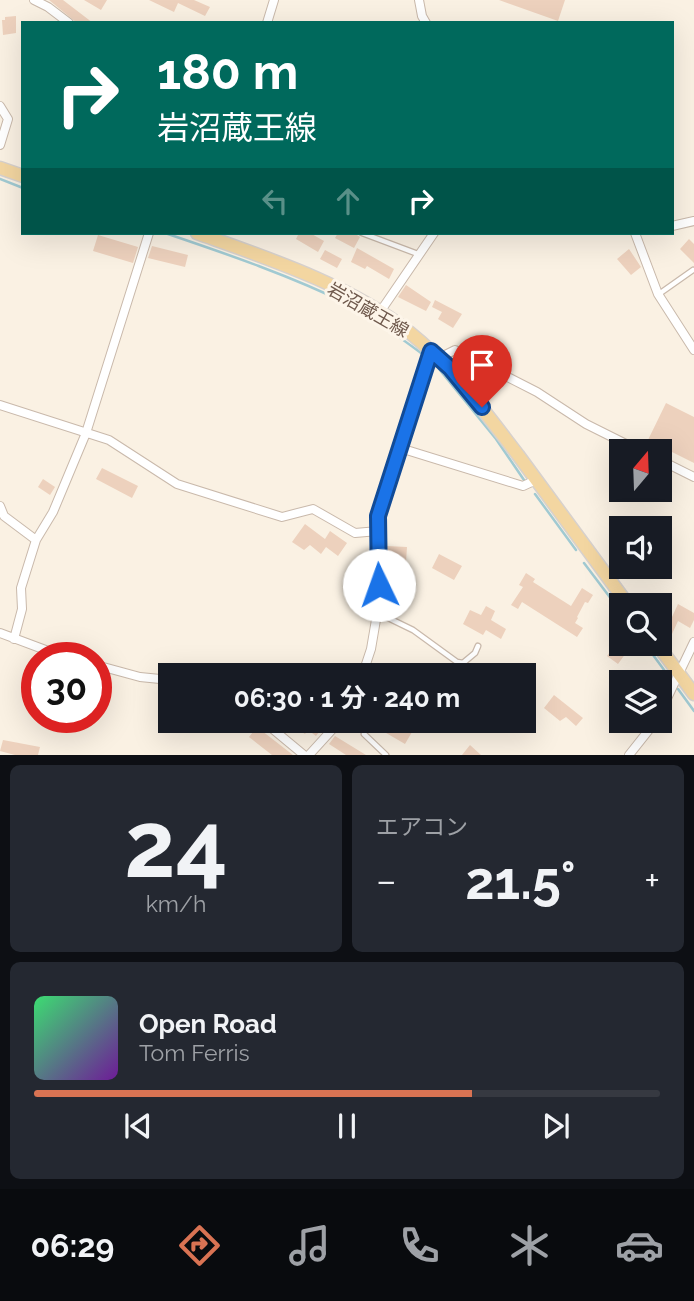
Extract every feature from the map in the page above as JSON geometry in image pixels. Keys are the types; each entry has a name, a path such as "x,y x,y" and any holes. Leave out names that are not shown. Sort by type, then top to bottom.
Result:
{"main road":[{"path":"0,168 21,175"},
{"name":"岩沼蔵王線","path":"202,235 298,271 380,312 435,354 468,389 619,593"},
{"path":"666,656 694,694"}],"street":[{"path":"34,0 66,21"},
{"path":"268,21 274,0"},
{"path":"419,0 425,21"},
{"path":"0,106 8,120 0,145"},
{"path":"674,226 694,221"},
{"path":"13,639 22,609 21,588 36,540 53,512 86,433 148,235"},
{"path":"380,312 432,235"},
{"path":"636,235 659,294 694,350"},
{"path":"366,663 377,613 378,516 435,354 455,350 537,392 586,424 616,439"},
{"path":"0,405 109,440 177,484 282,517 313,509 355,533 378,531"},
{"path":"400,448 523,486 536,480"},
{"path":"672,466 694,477"},
{"path":"0,506 4,516 36,540"},
{"path":"0,633 22,642"},
{"path":"672,690 694,642"},
{"path":"112,669 158,679"},
{"path":"279,733 307,755 328,733"},
{"path":"629,755 646,733"}],"lane":[{"path":"367,235 418,254"},
{"path":"659,294 693,270"},
{"path":"377,613 413,630 457,662 463,663 475,653 478,646"},
{"path":"364,734 386,755"}],"building":[{"path":"49,0 63,0 90,21 75,21"},
{"path":"84,0 107,0 101,10"},
{"path":"149,0 194,0 210,7 205,16 178,3 174,12"},
{"path":"499,0 565,0 558,21"},
{"path":"16,16 16,33 3,35 2,20"},
{"path":"98,235 138,247 133,263 93,251"},
{"path":"298,235 314,235 324,241 318,252 296,239"},
{"path":"337,235 360,237 354,248 335,238"},
{"path":"689,239 694,244 694,263 680,249"},
{"path":"152,246 188,255 185,267 148,258"},
{"path":"357,248 394,269 389,279 367,266 365,269 351,262"},
{"path":"629,249 641,267 631,275 617,259"},
{"path":"325,250 342,259 337,268 320,259"},
{"path":"406,285 431,302 426,311 398,297"},
{"path":"435,300 462,314 453,328 438,319 442,312 432,307"},
{"path":"666,403 694,417 694,463 672,452 672,439 648,439"},
{"path":"102,468 138,486 132,498 96,479"},
{"path":"43,479 55,487 50,495 38,487"},
{"path":"305,524 325,539 330,531 347,543 338,556 326,547 321,554 310,545 304,550 292,542"},
{"path":"387,546 407,547 405,577 394,576 394,560 386,560"},
{"path":"439,554 462,566 454,580 432,568"},
{"path":"526,573 535,579 533,582 571,606 582,588 593,595 588,603 585,602 577,617 575,623 583,628 577,637 522,602 518,609 511,605 523,587 519,585"},
{"path":"678,604 694,613 690,628 678,621 672,634 672,617"},
{"path":"486,606 495,611 491,620 506,629 501,639 486,630 483,635 463,624 470,610 481,615"},
{"path":"609,653 609,656 624,656 618,664 607,656"},
{"path":"554,695 583,718 576,726 566,717 560,721 544,708"},
{"path":"252,733 265,733 293,755 272,755 249,737"},
{"path":"386,733 411,733 405,744"},
{"path":"335,736 366,755 346,755 329,744"},
{"path":"3,740 40,747 38,755 15,755 0,751"},
{"path":"470,745 481,755 462,755"}],"waterway":[{"path":"0,179 21,187"},
{"path":"171,235 328,294 368,316 421,353"},
{"path":"439,369 496,439 524,480"},
{"path":"535,494 576,550"},
{"path":"584,563 609,596"},
{"path":"654,656 664,670"},
{"path":"678,689 694,711"}],"route":[{"path":"379,585 378,516 431,351 450,368 482,407"}]}
